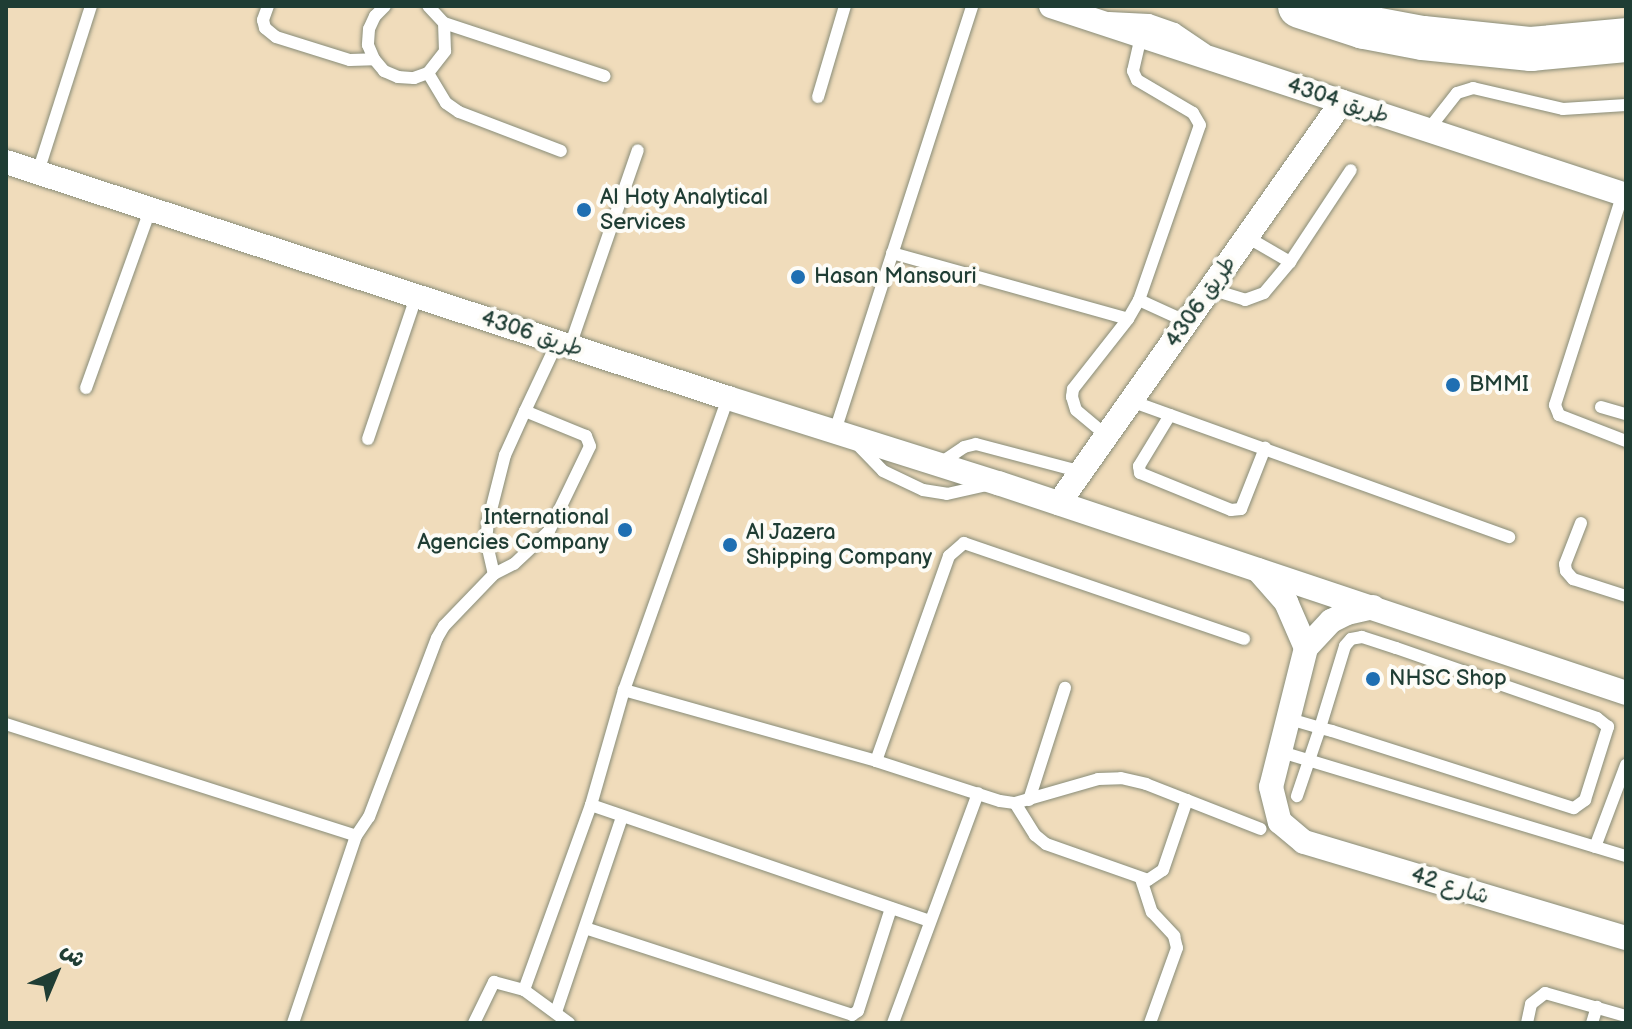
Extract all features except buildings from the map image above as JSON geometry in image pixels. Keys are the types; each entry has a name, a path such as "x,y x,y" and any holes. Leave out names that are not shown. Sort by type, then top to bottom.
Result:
{"highway":[{"path":"1300,6 1364,27 1476,44 1531,49 1626,40"}],"street":[{"name":"طريق 4304","path":"1051,6 1625,191"},
{"name":"طريق 4306","path":"1059,503 1342,102"},
{"name":"طريق 4306","path":"6,162 998,483 1626,693"},
{"path":"1257,568 1286,602 1306,648"},
{"path":"1270,826 1271,787 1278,751 1306,648 1331,621 1347,613 1381,610"},
{"name":"شارع 42","path":"1270,826 1304,842 1626,938"}],"lane":[{"path":"38,172 91,6"},
{"path":"268,6 263,20 265,28 276,37 350,60 374,59"},
{"path":"385,6 375,16 369,29 368,45 384,71 398,77 414,78 428,73 445,51 444,23"},
{"path":"428,6 444,23 604,76"},
{"path":"818,97 845,6"},
{"path":"972,6 892,253 843,434 883,471 923,490 947,494 998,483"},
{"path":"1094,20 1121,17 1149,20 1175,29 1199,43 1219,61"},
{"path":"1107,436 1076,410 1072,397 1077,382 1128,319 1139,300 1200,125 1193,113 1137,80 1133,71 1141,36"},
{"path":"428,73 446,103 459,112 561,151"},
{"path":"1428,130 1457,93 1473,88 1563,109 1626,105"},
{"path":"494,574 487,548 488,522 505,455 525,411 564,344 638,150"},
{"path":"1210,289 1245,300 1257,298 1290,262 1351,170"},
{"path":"1625,191 1555,405 1559,415 1626,441"},
{"path":"86,388 150,210"},
{"path":"1247,237 1290,262"},
{"path":"892,253 1128,319"},
{"path":"368,439 416,297"},
{"path":"1139,300 1187,322"},
{"path":"524,990 591,805 624,690 728,398"},
{"path":"1131,401 1509,537"},
{"path":"1601,407 1626,414"},
{"path":"293,1023 356,836 369,817 437,638 444,626 494,574 514,564 549,531 590,446 586,436 525,411"},
{"path":"1170,415 1139,466 1140,473 1231,510 1241,509 1265,448"},
{"path":"939,464 964,447 976,444 1082,472"},
{"path":"1581,523 1565,564 1566,571 1573,579 1626,596"},
{"path":"876,761 949,556 964,543 1244,639"},
{"path":"1372,640 1381,610"},
{"path":"1286,718 1320,728 1574,808 1585,800 1609,734 1605,723 1372,640 1362,637 1351,639 1345,646 1320,728 1297,796"},
{"path":"1029,800 1065,688"},
{"path":"624,690 1015,803 1098,779 1121,778 1270,826"},
{"path":"6,724 356,836"},
{"path":"1278,751 1626,856"},
{"path":"1595,847 1626,765"},
{"path":"893,1023 978,793"},
{"path":"1015,803 1035,835 1046,844 1141,879 1154,877 1163,870 1187,800"},
{"path":"591,805 930,921"},
{"path":"556,1012 622,817"},
{"path":"1141,879 1152,912 1174,936 1177,948 1150,1023"},
{"path":"585,928 852,1015 858,1011 891,908"},
{"path":"474,1023 494,982 524,990 569,1023"},
{"path":"1527,1023 1531,1004 1545,993 1626,1016"},
{"path":"1592,1023 1597,1007"}],"place":[{"name":"Al Hoty Analytical Services","path":"584,210"},
{"name":"Hasan Mansouri","path":"798,277"},
{"name":"BMMI","path":"1453,385"},
{"name":"International Agencies Company","path":"625,530"},
{"name":"Al Jazera Shipping Company","path":"730,545"},
{"name":"NHSC Shop","path":"1373,679"}]}
